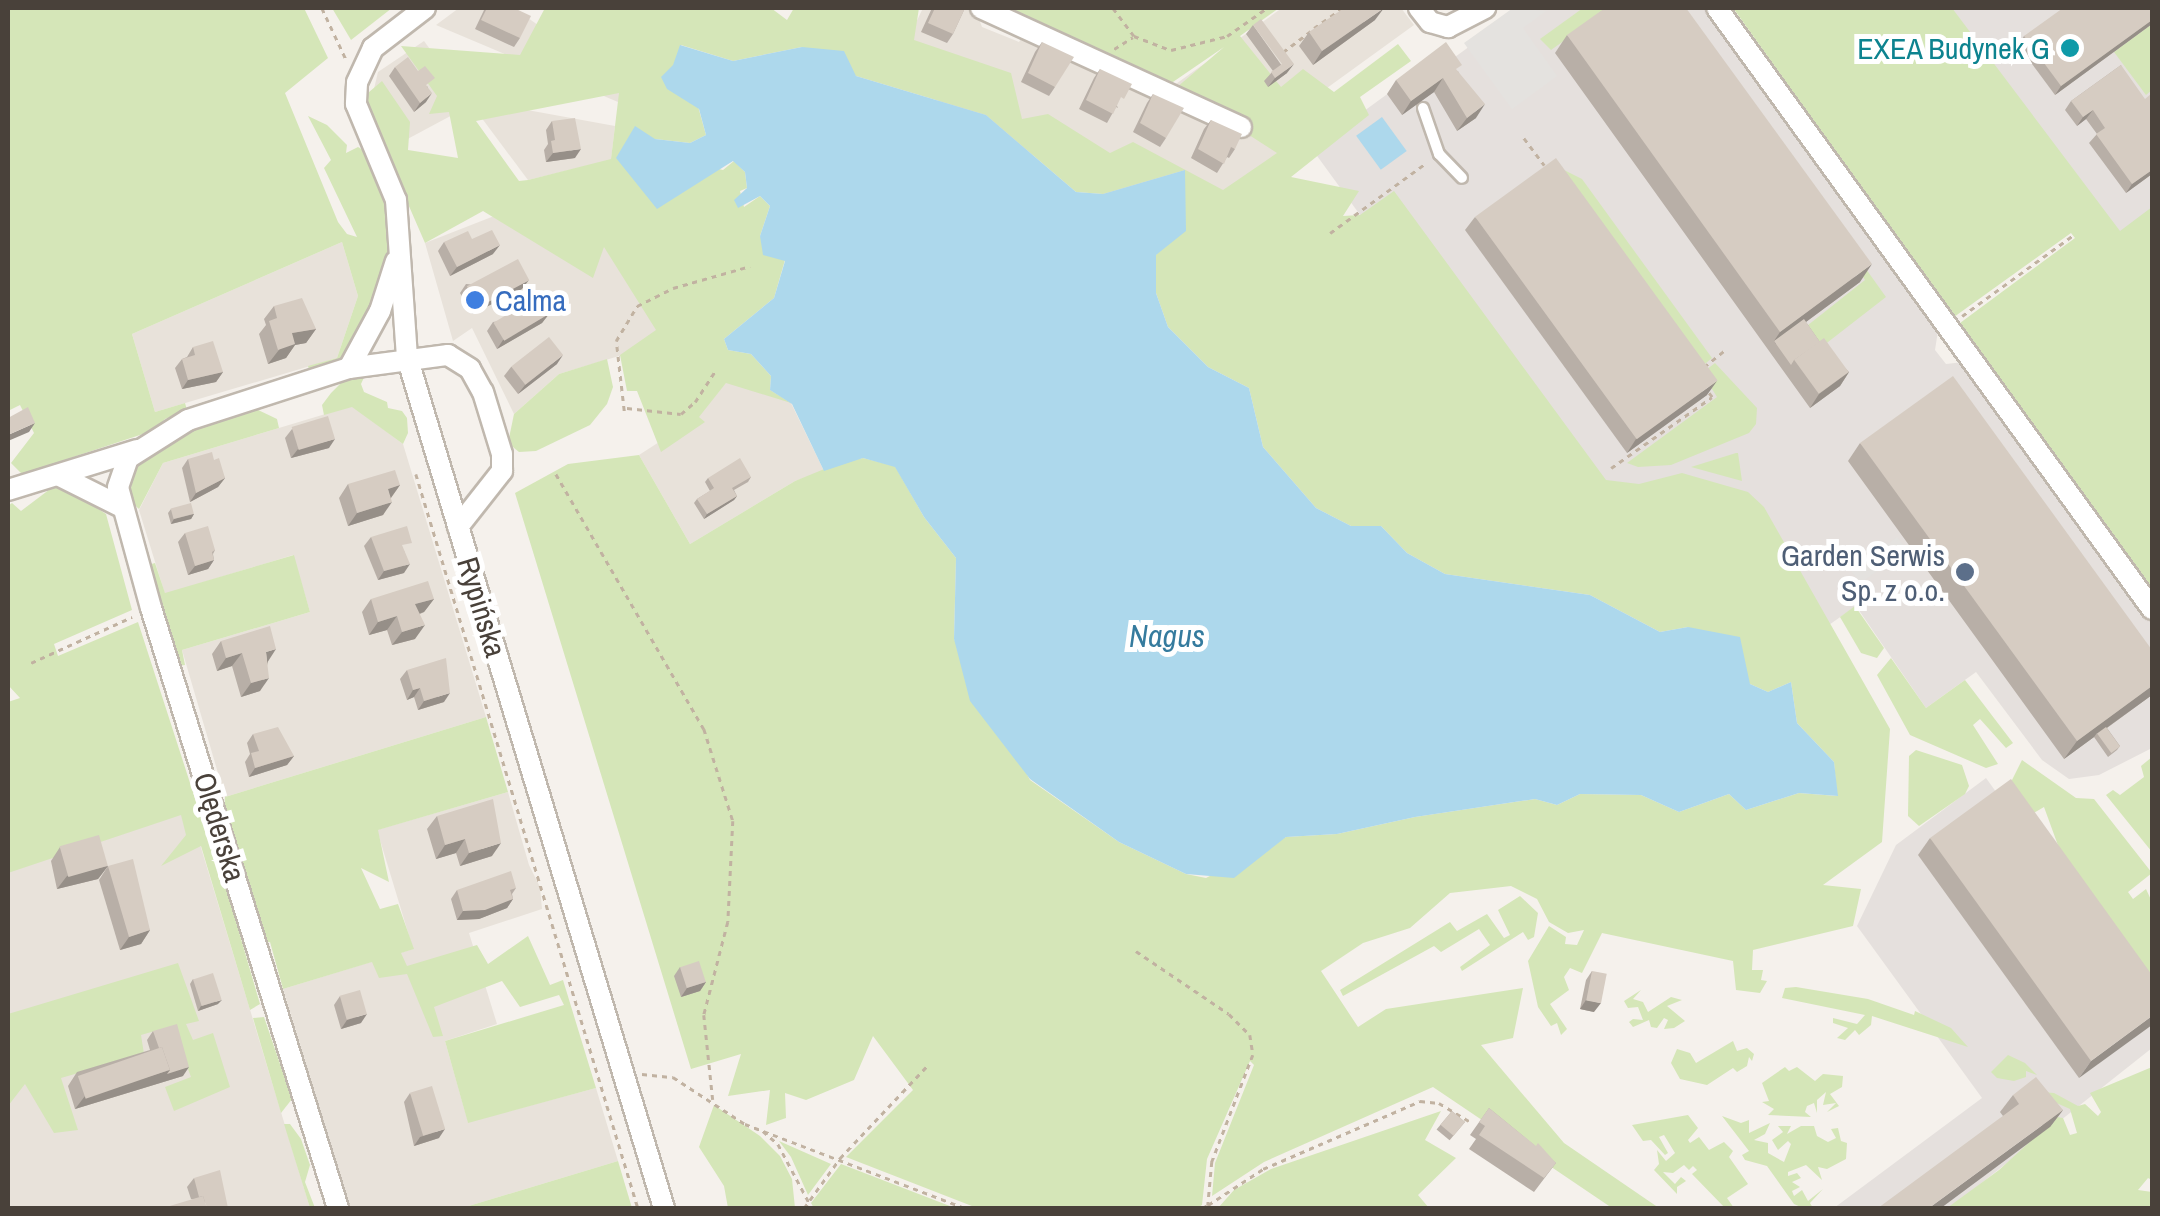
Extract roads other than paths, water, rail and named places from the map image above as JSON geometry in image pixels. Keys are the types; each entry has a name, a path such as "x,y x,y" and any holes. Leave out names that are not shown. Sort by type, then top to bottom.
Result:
{"street":[{"name":"Rypińska","path":"425,8 373,48 357,83 356,104 396,200 407,357 664,1208"},
{"path":"980,8 1241,127"},
{"path":"1419,8 1426,18 1443,27 1456,26 1485,8"},
{"path":"1718,8 2152,609"},
{"path":"348,368 380,310 400,243"},
{"path":"8,490 138,449 188,420 348,368 407,357 448,355 470,369 496,429 502,472 458,527"},
{"name":"Olęderska","path":"138,449 128,458 120,476 122,506 338,1208"},
{"path":"58,475 122,506"}],"lane":[{"path":"1422,108 1439,154 1462,178"}],"water":[{"name":"Nagus","path":"680,45 733,61 802,47 844,51 856,76 986,115 1076,192 1103,194 1185,170 1186,231 1156,255 1156,293 1168,327 1208,367 1249,388 1263,447 1316,508 1351,526 1381,526 1407,553 1445,574 1590,595 1660,632 1688,627 1740,637 1750,684 1768,692 1791,682 1797,723 1834,762 1838,796 1799,793 1746,810 1729,794 1679,812 1641,795 1580,794 1557,805 1535,799 1415,817 1337,834 1286,837 1234,878 1186,874 1119,842 1030,779 970,701 954,639 956,558 924,517 895,467 863,458 824,471 792,404 770,390 771,376 751,354 728,350 724,339 774,298 785,261 763,255 760,236 770,206 760,196 738,208 734,200 747,188 745,172 733,161 657,209 616,158 635,126 655,139 690,143 706,135 699,109 667,89 661,77 673,65"},
{"path":"1382,117 1407,151 1381,170 1356,136"}],"place":[{"name":"EXEA Budynek G","path":"2070,48"},
{"name":"Calma","path":"475,300"},
{"name":"Garden Serwis Sp. z o.o.","path":"1965,572"}]}
